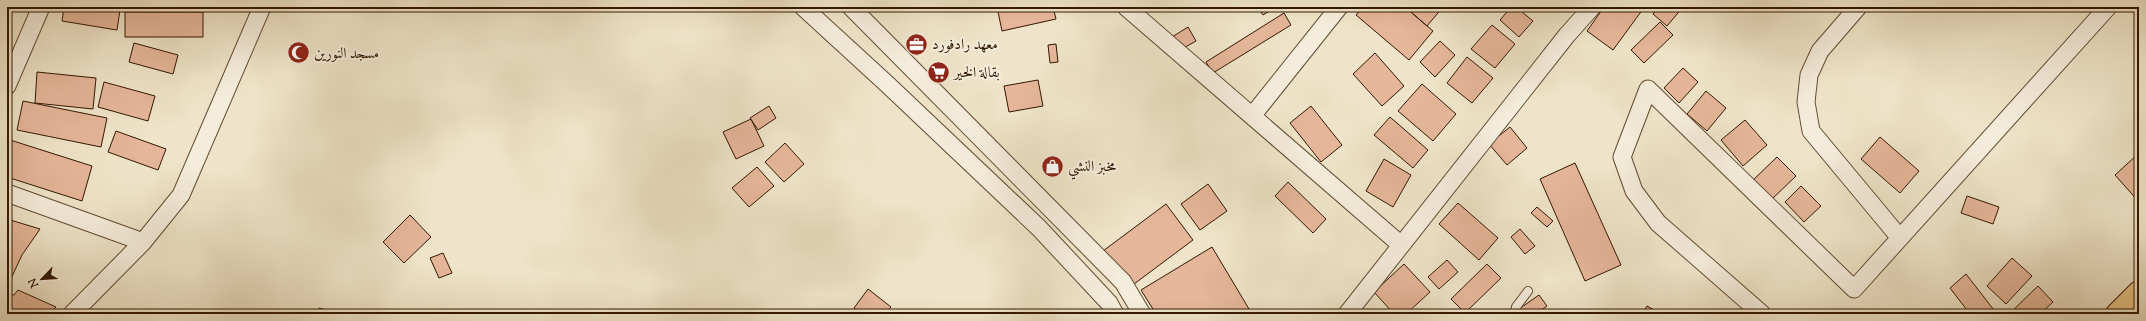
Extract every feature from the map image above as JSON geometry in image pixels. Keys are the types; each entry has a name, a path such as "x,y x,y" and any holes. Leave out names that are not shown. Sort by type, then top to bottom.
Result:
{"highway":[{"path":"2117,314 2138,292"}],"street":[{"path":"7,86 41,7"},
{"path":"72,314 143,242 181,195 262,7"},
{"path":"803,7 887,84 1038,228 1109,303 1115,314"},
{"path":"851,7 1123,282 1142,314"},
{"path":"1126,7 1401,246"},
{"path":"1252,116 1339,7"},
{"path":"1347,314 1567,35 1592,7"},
{"path":"1858,7 1820,51 1809,75 1806,102 1811,131 1900,238"},
{"path":"1762,314 1658,223 1634,191 1622,157 1648,89 1854,289 2108,7"},
{"path":"7,193 143,242"}],"lane":[{"path":"1514,314 1516,308 1528,291"}],"building":[{"path":"64,7 103,7 120,10 117,30 62,21"},
{"path":"304,7 317,7 315,12"},
{"path":"997,7 1053,7 1056,19 1002,31"},
{"path":"1257,7 1276,7 1263,15"},
{"path":"1363,7 1405,7 1433,31 1409,60 1356,15"},
{"path":"1405,7 1443,7 1427,26"},
{"path":"1511,7 1516,7 1533,21 1519,37 1500,20"},
{"path":"1604,7 1641,7 1643,9 1613,50 1587,31"},
{"path":"1659,7 1683,7 1667,26 1653,14"},
{"path":"125,12 203,12 203,37 125,37"},
{"path":"1284,13 1291,25 1213,73 1206,62"},
{"path":"1660,22 1673,35 1644,63 1631,50"},
{"path":"1492,25 1515,44 1495,68 1471,49"},
{"path":"1188,27 1196,41 1180,50 1172,37"},
{"path":"1440,41 1455,55 1435,77 1420,62"},
{"path":"134,43 178,55 173,74 129,62"},
{"path":"1056,44 1058,62 1050,63 1048,45"},
{"path":"1375,53 1404,86 1382,106 1353,74"},
{"path":"1467,57 1493,78 1472,103 1447,83"},
{"path":"1683,68 1698,82 1679,103 1664,88"},
{"path":"37,72 96,78 93,109 35,103"},
{"path":"1038,80 1043,106 1009,112 1004,86"},
{"path":"104,82 155,96 148,121 98,107"},
{"path":"1422,84 1456,114 1433,141 1398,111"},
{"path":"1706,91 1726,108 1707,131 1687,114"},
{"path":"23,101 107,118 101,147 17,130"},
{"path":"769,106 776,118 758,130 750,118"},
{"path":"1311,106 1342,145 1321,162 1290,123"},
{"path":"1390,117 1428,150 1413,168 1374,135"},
{"path":"751,119 764,146 736,159 723,132"},
{"path":"1745,120 1767,145 1743,166 1721,140"},
{"path":"1510,127 1527,148 1507,165 1489,144"},
{"path":"116,131 166,149 158,170 108,152"},
{"path":"1880,137 1919,171 1900,193 1861,159"},
{"path":"7,139 92,166 82,201 7,177"},
{"path":"785,143 804,164 784,182 765,162"},
{"path":"2139,153 2139,202 2115,175"},
{"path":"1777,157 1796,176 1770,201 1751,182"},
{"path":"1384,159 1411,175 1393,207 1366,191"},
{"path":"1575,163 1621,265 1585,281 1540,179"},
{"path":"757,167 774,186 749,207 732,188"},
{"path":"1288,182 1326,219 1313,233 1275,196"},
{"path":"1208,184 1227,211 1200,230 1181,204"},
{"path":"1801,186 1821,206 1804,222 1785,202"},
{"path":"1967,196 1999,207 1993,224 1961,213"},
{"path":"1458,203 1498,238 1479,260 1439,224"},
{"path":"1166,204 1193,240 1130,287 1103,251"},
{"path":"1537,207 1553,221 1547,227 1531,213"},
{"path":"410,215 431,237 404,263 383,242"},
{"path":"7,219 40,229 22,255 8,285"},
{"path":"1520,229 1535,246 1525,254 1511,237"},
{"path":"1212,247 1252,314 1156,314 1141,290"},
{"path":"443,253 452,273 439,278 430,258"},
{"path":"2012,258 2032,276 2006,304 1987,286"},
{"path":"1447,260 1458,272 1439,289 1428,277"},
{"path":"1404,264 1430,292 1406,314 1394,314 1374,292"},
{"path":"1487,264 1501,278 1465,313 1451,299"},
{"path":"1966,274 1997,314 1970,314 1950,288"},
{"path":"2038,286 2053,302 2040,314 2009,314"},
{"path":"868,289 891,307 885,314 862,314 854,308"},
{"path":"18,290 56,307 49,314 7,314 7,294 14,295"},
{"path":"1539,295 1547,306 1536,314 1523,314 1519,309"},
{"path":"1647,306 1656,311 1655,314 1642,314"},
{"path":"319,308 339,314 317,314"}],"place":[{"name":"معهد رادفورد","path":"917,44"},
{"name":"مسجد النورين","path":"298,53"},
{"name":"بقالة الخير","path":"939,72"},
{"name":"مخبز النشي","path":"1052,166"}]}
